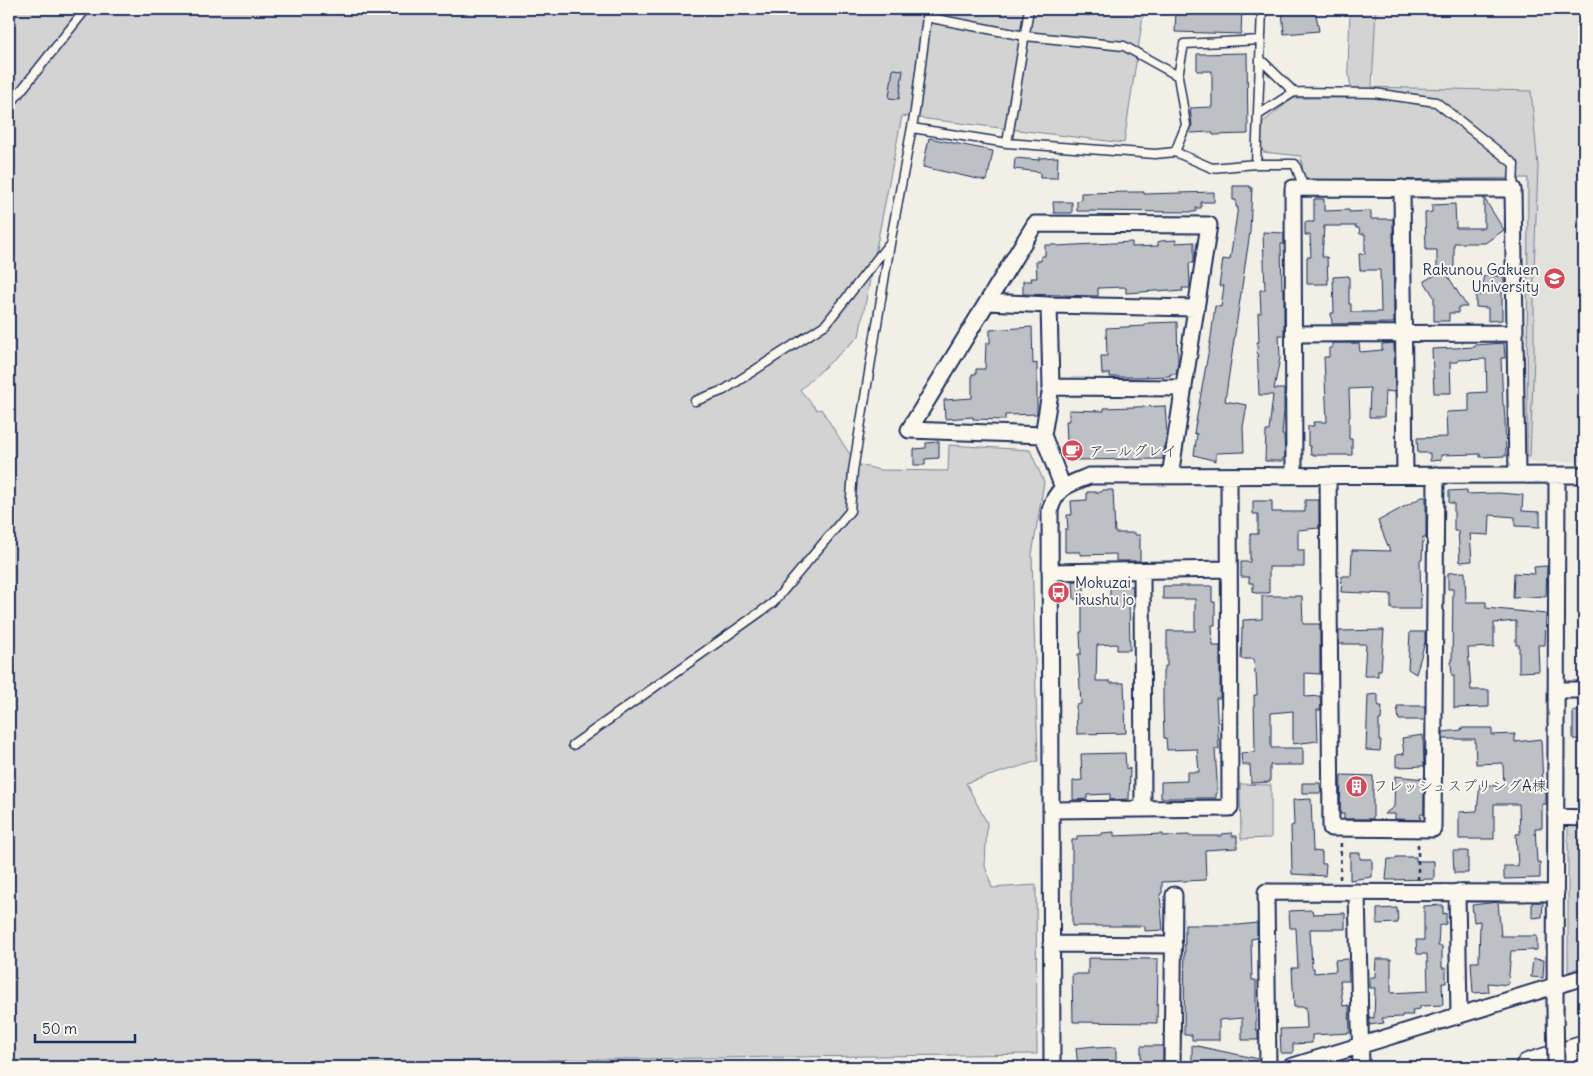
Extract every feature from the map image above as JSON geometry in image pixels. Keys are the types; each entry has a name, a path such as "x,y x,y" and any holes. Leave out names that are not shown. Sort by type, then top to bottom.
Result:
{"highway":[{"path":"1530,1067 1584,1050"}],"street":[{"path":"1294,475 1293,188 1514,189 1517,475"},
{"path":"1402,188 1405,475"},
{"path":"1043,435 909,430 1035,224 1209,225 1170,476"},
{"path":"987,302 1196,308"},
{"path":"1049,305 1051,387 1043,435 1063,488"},
{"path":"1294,334 1515,333"},
{"path":"1051,387 1184,388"},
{"path":"1328,475 1331,828 1433,829 1436,475"},
{"path":"1556,1067 1557,475"},
{"path":"1052,1067 1050,510 1054,495 1063,488 1089,476 1584,475"},
{"path":"1051,810 1230,808 1229,476"},
{"path":"1050,572 1229,569"},
{"path":"1142,571 1143,809"},
{"path":"1556,690 1584,690"},
{"path":"1556,817 1584,818"},
{"path":"1268,1067 1266,892 1556,893"},
{"path":"1357,892 1361,1067"},
{"path":"1457,892 1459,1015"},
{"path":"1172,1067 1174,894"},
{"path":"1051,944 1174,945"},
{"path":"1290,1067 1555,985 1584,978"}],"lane":[{"path":"9,108 86,9"},
{"path":"573,745 773,603 850,511 853,471 890,244 912,128 928,9"},
{"path":"1007,143 1029,9"},
{"path":"1256,164 1262,9"},
{"path":"926,17 1025,36 1124,46 1178,76"},
{"path":"1175,152 1186,125 1178,76 1184,44 1261,40"},
{"path":"1260,58 1294,92"},
{"path":"1258,115 1294,92 1374,93 1436,102 1514,164 1514,189"},
{"path":"912,128 1007,143 1155,154 1175,152 1212,168 1256,164 1295,164 1304,188"},
{"path":"695,401 724,390 826,324 890,244"}],"path":[{"path":"1340,892 1341,828"},
{"path":"1418,829 1418,892"}],"shaded area":[{"path":"9,9 1144,9 1124,143 902,116 859,336 800,390 817,410 821,409 856,464 880,470 948,471 949,445 1030,450 1044,482 1032,555 1038,761 966,783 987,823 985,866 992,888 1036,885 1037,1054 548,1060 558,1067 9,1067"},
{"path":"1350,9 1376,9 1372,87 1531,91 1538,167 1530,457 1527,457 1528,178 1304,181 1301,156 1263,152 1260,142 1263,122 1293,98 1352,98 1348,67"},
{"name":"Rakunou Gakuen University","path":"1370,9 1584,9 1584,462 1524,462 1526,96 1375,85"},
{"path":"1240,784 1271,785 1271,838 1241,839"},
{"path":"1568,821 1584,822 1584,966 1568,972"}],"building":[{"path":"1176,9 1242,9 1241,34 1175,32"},
{"path":"1282,9 1315,9 1319,31 1284,34"},
{"path":"1247,53 1248,134 1213,135 1212,132 1190,133 1192,125 1190,108 1212,107 1212,71 1197,71 1197,54"},
{"path":"893,69 903,70 899,99 889,98"},
{"path":"929,138 993,151 987,181 923,167"},
{"path":"1058,157 1057,178 1040,178 1040,172 1014,169 1015,158 1039,160 1039,158"},
{"path":"1233,186 1250,186 1252,188 1250,232 1225,401 1247,405 1243,427 1244,452 1216,453 1216,461 1194,455 1197,434 1194,433 1215,306 1221,307 1224,286 1219,286 1223,259 1230,260 1238,207 1236,207 1236,200 1233,200"},
{"path":"1144,192 1144,194 1214,192 1214,202 1201,202 1201,208 1196,208 1196,212 1077,211 1077,201 1081,200 1081,193"},
{"path":"1484,198 1504,230 1485,243 1454,243 1454,268 1443,268 1467,307 1458,307 1458,313 1449,313 1449,321 1434,321 1434,297 1424,281 1437,274 1437,250 1426,250 1425,213 1432,212 1432,205 1455,204 1456,228 1484,228"},
{"path":"1314,199 1324,199 1324,211 1371,211 1371,219 1393,219 1394,323 1332,324 1331,313 1334,313 1333,277 1349,276 1349,304 1351,304 1351,312 1381,312 1380,270 1360,270 1359,254 1365,254 1365,234 1360,234 1359,228 1356,228 1356,226 1324,226 1322,257 1327,257 1328,284 1307,284 1307,257 1311,257 1310,235 1305,235 1305,222 1314,222"},
{"path":"1053,202 1072,202 1072,213 1054,213"},
{"path":"1263,232 1284,233 1284,244 1281,244 1282,289 1284,289 1284,335 1279,335 1280,358 1274,389 1284,389 1282,435 1284,435 1285,458 1283,458 1283,461 1265,461 1266,431 1269,431 1273,395 1259,395 1258,313 1261,313 1260,290 1265,290"},
{"path":"1176,240 1176,243 1194,242 1194,263 1189,263 1190,288 1182,288 1183,291 1126,293 1126,288 1124,287 1098,288 1098,296 1023,294 1023,281 1032,281 1031,278 1037,278 1036,261 1041,261 1041,256 1045,256 1045,245 1132,242 1132,247 1158,246 1158,242 1161,241"},
{"path":"1483,276 1504,276 1502,320 1488,321 1488,308 1476,307 1476,295 1484,295"},
{"path":"1177,322 1178,363 1176,374 1170,374 1170,376 1110,377 1110,374 1102,374 1101,356 1107,356 1106,328"},
{"path":"1032,327 1033,364 1037,363 1037,414 1005,415 1005,420 973,419 973,417 945,419 944,400 972,398 972,374 976,374 976,369 985,369 986,343 990,343 990,330"},
{"path":"1332,343 1359,343 1360,352 1382,350 1382,344 1394,343 1395,392 1385,391 1384,417 1369,417 1370,388 1349,389 1349,439 1352,439 1352,455 1311,455 1310,446 1308,446 1308,426 1314,426 1313,422 1327,422 1324,357 1329,357 1329,348 1332,348"},
{"path":"1504,343 1505,358 1501,358 1506,456 1480,457 1480,454 1441,455 1441,460 1430,461 1430,453 1418,453 1417,438 1447,437 1446,412 1469,411 1469,393 1487,392 1486,359 1450,362 1451,393 1434,393 1432,349 1475,347 1475,345"},
{"path":"1165,406 1167,434 1163,459 1068,460 1066,421 1069,421 1069,410 1104,411 1104,408"},
{"path":"939,442 939,458 925,459 925,465 914,465 914,449 926,448 926,443"},
{"path":"1102,490 1113,490 1115,533 1135,533 1135,535 1140,535 1140,561 1116,561 1116,554 1080,555 1080,552 1065,552 1065,529 1068,529 1067,515 1072,515 1071,501 1087,500 1087,492 1102,492"},
{"path":"1467,490 1467,494 1499,493 1523,495 1522,511 1540,512 1540,527 1515,526 1515,517 1490,515 1489,535 1470,534 1472,561 1460,562 1458,531 1454,531 1454,503 1449,503 1449,491"},
{"path":"1422,497 1426,497 1426,538 1423,538 1422,560 1420,560 1421,609 1391,609 1391,594 1341,592 1342,576 1351,576 1352,550 1390,551 1378,521"},
{"path":"1305,500 1319,500 1319,528 1298,530 1298,550 1304,550 1304,567 1269,567 1269,593 1255,593 1253,591 1253,583 1249,583 1249,577 1241,577 1241,562 1250,562 1250,534 1258,534 1258,514 1253,514 1253,501 1272,501 1272,512 1305,512"},
{"path":"1547,566 1546,596 1513,598 1514,573 1535,574 1534,567"},
{"path":"1465,572 1466,602 1486,602 1486,608 1546,614 1545,645 1538,645 1539,671 1519,672 1519,645 1516,645 1516,621 1494,623 1494,647 1468,648 1471,690 1489,690 1489,707 1454,708 1454,675 1452,676 1451,662 1453,589 1448,589 1448,573"},
{"path":"1073,581 1084,581 1084,599 1074,599"},
{"path":"1110,586 1133,586 1133,598 1129,598 1130,650 1117,650 1117,644 1097,645 1096,681 1124,683 1126,733 1077,734 1076,705 1081,704 1078,654 1081,654 1082,602 1110,601"},
{"path":"1163,586 1212,586 1212,602 1215,602 1215,625 1212,625 1213,646 1220,646 1220,698 1216,698 1219,749 1215,749 1216,798 1161,798 1161,782 1187,781 1187,772 1199,772 1197,749 1167,750 1166,738 1164,738 1163,704 1163,670 1167,666 1167,631 1195,631 1195,599 1163,599"},
{"path":"1262,596 1302,596 1303,624 1320,624 1320,674 1305,673 1305,697 1320,696 1321,710 1317,710 1318,741 1293,744 1293,711 1271,713 1271,748 1303,748 1303,765 1270,765 1270,782 1251,783 1250,765 1242,765 1241,753 1255,752 1254,695 1257,695 1256,673 1254,659 1241,659 1242,628 1243,620 1262,619"},
{"path":"1384,630 1381,670 1378,670 1378,676 1364,676 1366,644 1339,644 1339,631"},
{"path":"1410,632 1425,632 1425,642 1416,674 1408,669"},
{"path":"1378,694 1379,706 1382,706 1381,720 1379,720 1380,751 1366,750 1368,695"},
{"path":"1397,706 1425,706 1425,720 1399,720"},
{"path":"1573,711 1584,711 1584,740 1573,739"},
{"path":"1461,728 1492,728 1492,735 1515,734 1515,742 1541,739 1543,787 1546,787 1546,804 1542,804 1542,828 1535,828 1537,862 1540,862 1540,878 1504,879 1504,866 1518,866 1516,834 1520,834 1519,804 1494,804 1494,839 1459,839 1459,812 1477,811 1480,784 1504,787 1503,763 1476,764 1475,739 1443,739 1443,732 1462,730"},
{"path":"1423,735 1424,766 1396,767 1396,755 1404,754 1402,738"},
{"path":"1125,753 1126,769 1130,768 1129,799 1110,800 1110,794 1087,795 1087,799 1073,800 1073,781 1082,780 1081,754"},
{"name":"フレッシュスプリングA棟","path":"1341,775 1373,776 1373,819 1344,819 1344,814 1340,814"},
{"path":"1395,776 1424,779 1424,814 1421,814 1420,820 1395,819 1395,814 1384,814 1394,807"},
{"path":"1302,783 1320,783 1321,793 1302,793"},
{"path":"1311,799 1313,851 1322,852 1322,864 1326,864 1325,876 1292,874 1291,826 1294,825 1293,800"},
{"path":"1114,832 1114,836 1163,834 1163,836 1222,836 1222,834 1232,833 1232,836 1237,836 1237,848 1205,850 1206,880 1162,882 1162,893 1160,894 1163,930 1145,931 1145,926 1072,926 1072,840 1077,840 1077,836 1102,835 1102,833"},
{"path":"1453,851 1468,851 1468,873 1454,873"},
{"path":"1350,853 1360,853 1360,859 1372,859 1372,877 1350,880"},
{"path":"1396,857 1416,857 1416,861 1434,861 1434,879 1386,880 1388,859 1396,859"},
{"path":"1498,902 1501,936 1537,936 1537,950 1511,951 1508,985 1488,983 1489,992 1473,993 1471,962 1479,962 1480,921 1474,922 1472,905"},
{"path":"1532,902 1543,902 1542,917 1532,918"},
{"path":"1443,905 1443,914 1446,913 1446,924 1439,926 1438,946 1442,946 1442,968 1446,968 1446,983 1442,983 1443,1005 1420,1006 1420,1009 1412,1010 1413,1015 1382,1018 1384,1023 1369,1025 1369,1017 1374,1018 1375,988 1370,988 1370,977 1375,977 1376,959 1391,959 1391,993 1428,991 1427,954 1417,954 1416,940 1424,940 1424,906"},
{"path":"1397,908 1398,923 1377,924 1377,909"},
{"path":"1312,910 1313,914 1345,913 1345,929 1310,929 1312,968 1314,968 1314,973 1336,971 1335,960 1348,959 1349,981 1340,981 1343,1006 1349,1005 1350,1033 1312,1035 1312,1043 1293,1044 1293,1053 1281,1053 1280,1029 1307,1028 1306,1007 1294,1007 1292,968 1298,968 1296,928 1290,928 1289,911"},
{"path":"1257,923 1257,938 1251,939 1252,980 1256,980 1256,1030 1258,1030 1258,1040 1242,1040 1242,1018 1219,1020 1219,1040 1192,1040 1192,1035 1184,1035 1185,925"},
{"path":"1088,958 1158,959 1157,1023 1073,1022 1072,974 1088,974"},
{"path":"1533,959 1544,960 1543,978 1531,977"},
{"path":"1192,1045 1259,1059 1259,1066 1192,1066"},
{"path":"1095,1046 1096,1048 1116,1047 1116,1067 1078,1067 1076,1048"},
{"path":"1141,1046 1163,1046 1163,1064 1141,1064"}],"place":[{"name":"Rakunou Gakuen University","path":"1555,279"},
{"name":"アールグレイ","path":"1073,451"},
{"name":"Mokuzai ikushu jo","path":"1059,592"},
{"name":"フレッシュスプリングA棟","path":"1357,786"}]}
